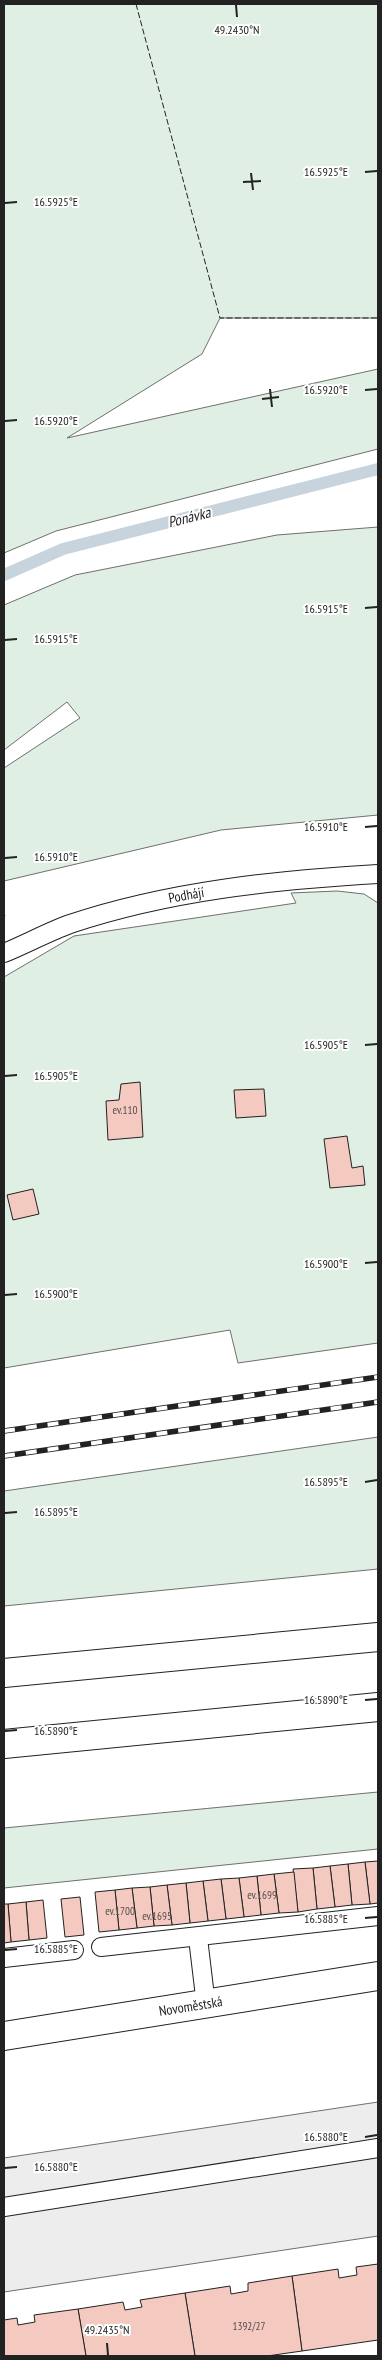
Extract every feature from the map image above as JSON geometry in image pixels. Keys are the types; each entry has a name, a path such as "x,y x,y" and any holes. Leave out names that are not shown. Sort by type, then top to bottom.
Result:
{"main road":[{"path":"4,1673 378,1637"},
{"path":"4,1744 378,1707"},
{"name":"Novoměstská","path":"4,2036 378,1976"}],"lane":[{"name":"Podhájí","path":"4,954 69,924 155,901 286,880 378,874"},
{"path":"101,1947 198,1938 378,1916"},
{"path":"198,1938 206,2005"},
{"path":"4,1958 74,1950"},
{"path":"4,2207 378,2148"}],"green space":[{"path":"4,4 378,4 378,318 220,318 202,354 67,438 378,369 378,449 56,531 4,553"},
{"path":"378,527 378,815 221,830 4,881 4,768 80,718 67,702 4,750 4,605 75,575 277,535"},
{"path":"337,891 364,894 378,903 378,1343 238,1363 230,1330 4,1368 4,977 74,936 296,903 291,893"},
{"path":"378,1437 378,1569 4,1606 4,1491"},
{"path":"378,1792 378,1849 4,1888 4,1828"}],"shaded area":[{"path":"378,2102 378,2236 4,2292 4,2158"}],"building":[{"path":"140,1082 143,1137 108,1140 106,1101 119,1100 121,1084"},
{"path":"264,1089 266,1116 236,1118 234,1090"},
{"path":"347,1136 352,1168 363,1166 365,1185 330,1188 324,1139"},
{"path":"33,1189 39,1214 13,1220 7,1195"},
{"path":"378,1861 378,1903 370,1904 365,1862"},
{"path":"365,1862 370,1904 352,1905 348,1864"},
{"path":"348,1864 352,1905 335,1907 330,1866"},
{"path":"330,1866 335,1907 317,1909 313,1868"},
{"path":"313,1868 317,1909 298,1912 293,1869"},
{"path":"294,1872 298,1912 279,1913 274,1874"},
{"path":"274,1874 279,1913 261,1915 257,1876"},
{"path":"257,1876 261,1915 244,1917 239,1878"},
{"path":"239,1878 244,1917 226,1919 221,1879"},
{"path":"221,1879 226,1919 208,1921 203,1881"},
{"path":"203,1881 208,1921 190,1923 186,1883"},
{"path":"186,1883 190,1923 172,1925 167,1885"},
{"path":"167,1885 172,1925 154,1926 150,1887"},
{"path":"150,1887 154,1926 137,1928 132,1888"},
{"path":"132,1888 137,1928 119,1930 115,1890"},
{"path":"115,1890 119,1930 99,1932 95,1892"},
{"path":"80,1897 84,1935 65,1937 61,1899"},
{"path":"43,1900 47,1938 29,1940 26,1902"},
{"path":"26,1902 29,1940 11,1942 8,1904"},
{"path":"4,1904 8,1904 11,1942 4,1943"},
{"path":"378,2264 378,2340 302,2351 292,2276 338,2269 339,2278 357,2275 356,2267"},
{"path":"292,2276 302,2351 267,2356 195,2356 185,2293 230,2286 231,2294 248,2291 248,2283"},
{"path":"185,2293 195,2356 86,2356 78,2309 123,2302 125,2310 142,2307 140,2300"},
{"path":"78,2309 86,2356 4,2356 4,2320 17,2318 18,2325 35,2322 34,2315"}],"waterway":[{"name":"Ponávka","path":"4,575 63,549 378,469"}],"railway":[{"path":"4,1431 378,1377"},
{"path":"4,1456 378,1402"}],"fence":[{"path":"136,4 220,318 378,318"}]}
